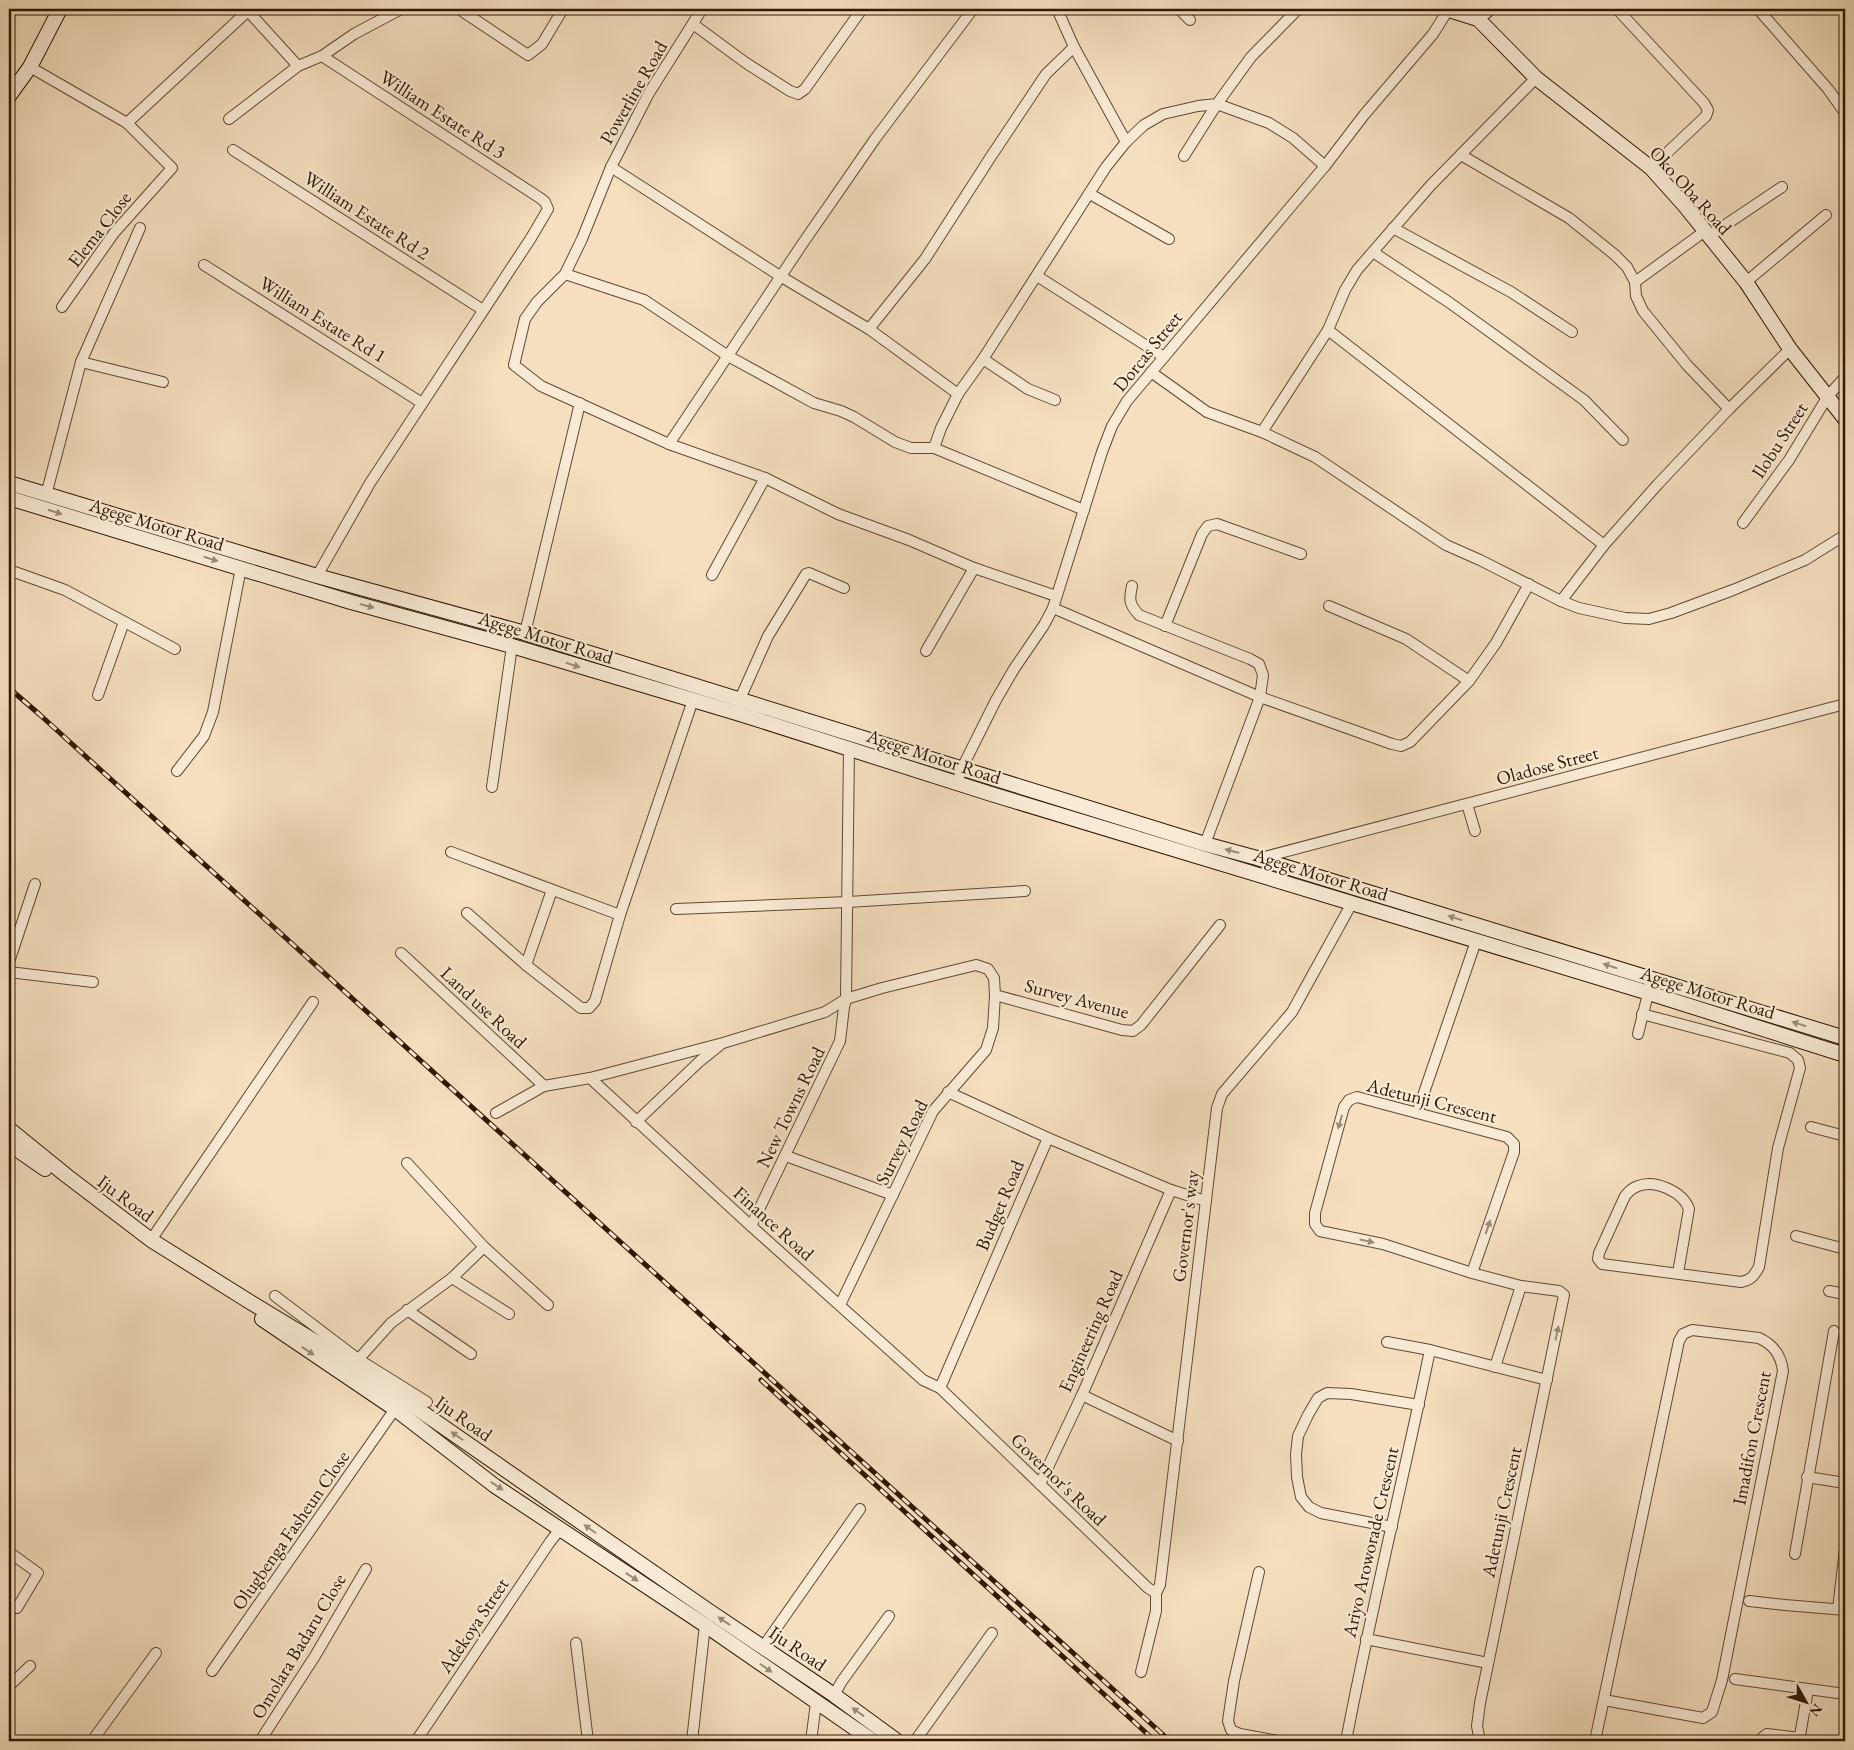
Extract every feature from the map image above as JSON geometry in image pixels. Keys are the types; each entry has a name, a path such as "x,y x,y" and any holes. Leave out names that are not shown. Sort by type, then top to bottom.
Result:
{"main road":[{"path":"9,96 30,68 60,9"},
{"name":"Oko Oba Road","path":"1447,9 1478,20 1536,78 1651,168 1746,282 1790,349 1845,419"},
{"name":"Agege Motor Road","path":"9,484 317,576 525,633 1205,844 1257,858 1845,1038"},
{"name":"Agege Motor Road","path":"9,498 351,602 512,646 693,700 957,783 1648,993 1845,1055"},
{"path":"551,658 555,643"},
{"path":"638,684 643,670"},
{"name":"Iju Road","path":"9,1129 151,1240 250,1302 356,1362 834,1695 897,1741"},
{"name":"Iju Road","path":"9,1144 395,1409 495,1486 704,1624 816,1703 874,1741"}],"street":[{"path":"229,118 298,66 322,56 354,34 400,9"},
{"path":"459,9 528,55 542,44 563,9"},
{"name":"Powerline Road","path":"580,403 541,386 514,366 525,319 537,302 565,274 611,167 649,93 702,9"},
{"path":"693,24 746,63 790,91 798,94 804,89 862,9"},
{"path":"669,444 780,276 875,139 973,9"},
{"path":"1057,9 1074,47 1126,142"},
{"path":"1179,9 1190,20"},
{"path":"1184,156 1217,104 1251,57 1298,9"},
{"name":"Dorcas Street","path":"957,783 962,768 1000,692 1053,608 1102,452 1112,426 1127,401 1325,166 1364,115 1432,34 1447,9"},
{"path":"1478,20 1492,9"},
{"path":"1618,9 1672,66 1708,110 1706,116 1651,168"},
{"path":"1758,9 1828,89 1845,113"},
{"path":"30,68 128,123 249,10 298,66"},
{"path":"869,329 925,259 1046,74 1074,47"},
{"name":"William Estate Rd 3","path":"322,56 545,202 548,209 544,216 483,310"},
{"path":"1262,432 1328,330 1344,290 1357,270 1431,185 1536,78"},
{"path":"934,448 941,428 958,394 983,359 1106,167 1126,142 1144,125 1162,114 1217,104 1269,123 1293,138 1325,166"},
{"name":"Elema Close","path":"62,307 114,233 172,168 128,123"},
{"name":"William Estate Rd 2","path":"233,150 483,310"},
{"path":"1460,154 1569,218 1615,255 1627,267 1635,282 1636,296 1644,311 1687,365 1730,409"},
{"path":"611,167 780,276 869,329 958,394"},
{"path":"1635,282 1707,234 1782,188"},
{"path":"1090,194 1169,239"},
{"path":"1746,282 1826,215"},
{"path":"46,495 81,362 140,228"},
{"path":"1393,228 1512,292 1572,332"},
{"path":"1373,252 1450,303 1584,400 1622,440"},
{"name":"William Estate Rd 1","path":"204,265 422,403"},
{"path":"565,274 644,300 728,356 814,403 848,414 894,442 911,448 934,448 1084,510"},
{"path":"1037,276 1164,357"},
{"path":"317,576 370,483 483,310"},
{"path":"1328,330 1604,545"},
{"path":"1561,601 1604,545 1730,409 1790,349"},
{"path":"983,359 1028,389 1055,400"},
{"path":"81,362 163,382"},
{"path":"1151,372 1207,412 1262,432 1315,457 1446,545 1579,608 1625,618 1649,619 1671,613 1805,560 1845,535"},
{"name":"Ilobu Street","path":"1743,523 1789,460 1828,396 1845,377"},
{"path":"525,633 580,403 669,444 765,478 838,514 909,540 974,568 1056,596"},
{"path":"712,575 765,478"},
{"path":"1164,626 1202,534 1208,526 1217,524 1301,554"},
{"path":"176,772 204,736 213,712 241,568"},
{"path":"926,651 974,568"},
{"path":"9,570 65,590 175,650"},
{"path":"740,699 768,636 806,574 809,573 844,588"},
{"path":"1053,608 1260,697 1401,746 1410,742 1469,681 1496,643 1529,584"},
{"path":"1132,586 1129,600 1133,609 1139,615 1259,664 1263,674 1260,697 1205,844"},
{"path":"1329,606 1406,639 1469,681"},
{"path":"98,695 124,622"},
{"path":"492,788 512,646"},
{"path":"467,913 526,965 581,1008 589,1008 595,1001 620,915 693,700"},
{"name":"Oladose Street","path":"1257,858 1845,704"},
{"name":"New Towns Road","path":"751,1226 840,1041 846,999 849,748"},
{"path":"1467,804 1475,831"},
{"path":"451,852 620,915"},
{"path":"1248,872 1257,858"},
{"path":"9,962 35,884"},
{"path":"526,965 552,890"},
{"path":"676,909 848,902 1025,891"},
{"name":"Governor's way","path":"1141,1672 1156,1611 1156,1593 1160,1585 1217,1108 1222,1094 1292,1012 1352,903"},
{"name":"Survey Avenue","path":"995,994 1132,1032 1141,1025 1220,925"},
{"path":"1417,1113 1476,941"},
{"name":"Land use Road","path":"401,953 544,1086"},
{"name":"Survey Road","path":"840,1305 933,1111 986,1050 993,1028 994,978 988,969 976,965 882,988 846,999"},
{"path":"9,972 93,982"},
{"path":"1638,1034 1652,979"},
{"path":"496,1113 544,1086 590,1078 723,1043 825,1012 846,999"},
{"path":"151,1240 313,1002"},
{"path":"1642,1014 1790,1053 1798,1060 1800,1068 1778,1148 1759,1267 1754,1276 1749,1280 1741,1282 1602,1264 1598,1259 1599,1253 1625,1196 1631,1189 1649,1184 1670,1189 1687,1202 1689,1209 1678,1273"},
{"path":"636,1122 700,1061 723,1043"},
{"name":"Finance Road","path":"590,1078 751,1226 924,1380 940,1388"},
{"path":"948,1092 1048,1138 1170,1190 1206,1201"},
{"name":"Adetunji Crescent","path":"1472,1273 1514,1152 1514,1144 1507,1137 1357,1098 1349,1100 1344,1107 1314,1213 1315,1224 1320,1231 1383,1244 1472,1273 1521,1286 1559,1292 1564,1295 1488,1663 1477,1726 1480,1741"},
{"path":"1811,1127 1845,1136"},
{"name":"Budget Road","path":"940,1388 1048,1138"},
{"path":"786,1156 893,1195"},
{"path":"407,1163 484,1247 548,1305"},
{"name":"Engineering Road","path":"1040,1484 1082,1395 1170,1190"},
{"path":"1796,1236 1845,1249"},
{"path":"356,1362 391,1323 452,1278 484,1247"},
{"path":"452,1278 509,1314"},
{"path":"1495,1366 1521,1286"},
{"path":"1829,1291 1845,1294"},
{"path":"275,1296 356,1362 427,1402"},
{"path":"407,1310 471,1354"},
{"name":"Imadifon Crescent","path":"1595,1741 1679,1341 1683,1334 1692,1330 1759,1338 1769,1342 1780,1356 1784,1371 1724,1671 1712,1712 1703,1718 1604,1700"},
{"path":"1795,1554 1834,1331"},
{"path":"1387,1342 1430,1350 1547,1380"},
{"name":"Ariyo Aroworade Crescent","path":"1346,1741 1366,1640 1430,1350"},
{"name":"Governor's Road","path":"940,1388 1148,1588 1156,1593"},
{"path":"1392,1527 1321,1513 1310,1507 1301,1497 1297,1477 1296,1454 1298,1436 1318,1398 1327,1393 1345,1393 1418,1405"},
{"path":"1082,1395 1178,1441"},
{"name":"Olugbenga Fasheun Close","path":"212,1671 395,1409"},
{"path":"1807,1477 1845,1483"},
{"path":"763,1647 860,1509"},
{"name":"Adekoya Street","path":"416,1741 560,1529"},
{"path":"1749,1601 1842,1609 1845,1548"},
{"path":"9,1552 38,1573 17,1608"},
{"name":"Omolara Badaru Close","path":"260,1741 315,1656 366,1569"},
{"path":"1259,1572 1234,1681 1228,1721 1231,1730 1240,1734 1278,1741"},
{"path":"834,1695 889,1616"},
{"path":"692,1741 704,1624"},
{"path":"915,1741 992,1633"},
{"path":"1366,1640 1488,1663"},
{"path":"576,1643 588,1741"},
{"path":"92,1741 156,1653"},
{"path":"9,1686 30,1666"},
{"path":"1735,1679 1845,1694"},
{"path":"1761,1741 1763,1737 1772,1734 1800,1739 1808,1690"},
{"path":"810,1741 816,1703"}],"railway":[{"path":"9,688 1170,1741"},
{"path":"761,1380 1155,1741"}]}
